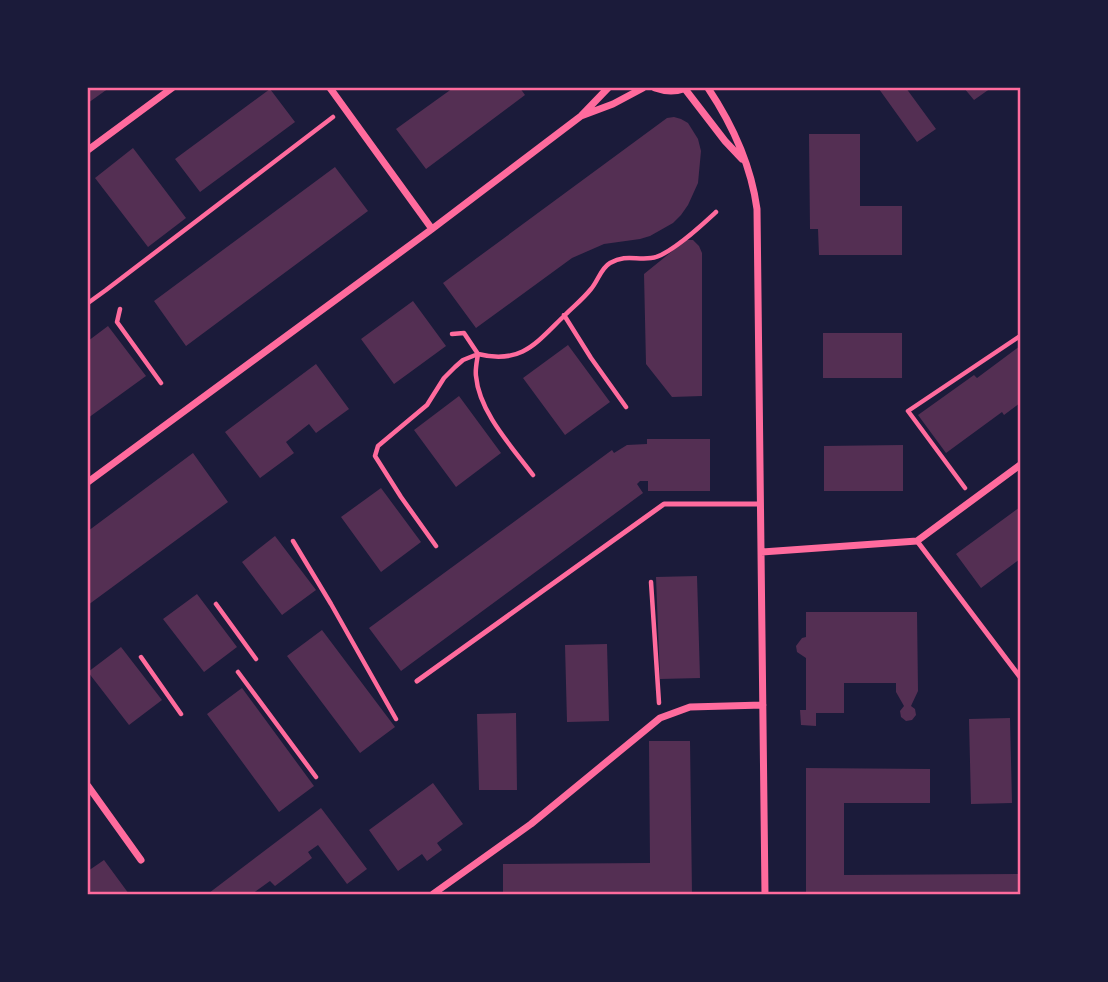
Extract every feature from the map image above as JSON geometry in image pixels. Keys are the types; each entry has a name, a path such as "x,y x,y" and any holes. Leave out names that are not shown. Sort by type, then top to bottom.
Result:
{"street":[{"path":"88,150 172,88"},
{"path":"330,88 432,229"},
{"path":"88,482 432,229 581,116 608,88"},
{"path":"581,116 613,104 643,88"},
{"path":"655,88 667,91 686,88 724,141 745,161"},
{"path":"708,88 734,134 745,161 757,209 765,894"},
{"path":"761,552 917,541 1020,465"},
{"path":"433,894 531,824 660,718 690,708 763,705"},
{"path":"88,786 141,860"}],"lane":[{"path":"417,681 664,504 760,504"},
{"path":"917,541 1020,677"}],"path":[{"path":"88,303 345,108"},
{"path":"436,546 376,456 378,446 427,405 444,378 463,360 478,354 490,357 513,355 528,350 584,298 606,265 621,258 653,258 675,246 716,212"},
{"path":"120,309 117,322 161,383"},
{"path":"564,315 590,358 626,407"},
{"path":"452,334 464,333 478,354 475,375 479,391 498,428 533,475"},
{"path":"973,499 908,411 1020,336"},
{"path":"293,541 396,719"},
{"path":"651,582 660,718"},
{"path":"216,604 256,659"},
{"path":"141,657 181,714"},
{"path":"238,672 316,777"}],"building":[{"path":"88,88 109,88 88,103"},
{"path":"453,88 520,88 525,95 426,169 396,129"},
{"path":"906,88 936,129 917,142 879,89"},
{"path":"964,88 991,88 974,100"},
{"path":"270,89 295,122 200,192 175,159"},
{"path":"674,117 688,123 698,139 701,151 698,183 681,215 673,223 650,236 604,244 572,258 476,328 443,283 667,118"},
{"path":"809,134 860,134 860,206 902,206 902,255 819,255 818,229 810,229"},
{"path":"133,148 186,218 148,247 95,178"},
{"path":"335,167 368,211 186,346 154,301"},
{"path":"686,240 693,240 702,253 702,396 672,397 646,364 644,274"},
{"path":"413,301 446,346 394,384 361,339"},
{"path":"108,326 146,376 88,418 88,341"},
{"path":"823,333 902,333 902,378 823,378"},
{"path":"568,345 610,402 565,435 523,378"},
{"path":"1020,346 1020,403 1004,415 1002,412 946,453 918,415 974,375 977,378"},
{"path":"316,364 349,409 316,433 309,424 286,442 294,453 260,478 225,432"},
{"path":"459,396 501,453 456,487 414,430"},
{"path":"647,439 710,439 710,491 648,491 648,481 640,481 637,484 643,493 401,671 369,628 612,450 614,453 627,445 647,444"},
{"path":"903,445 903,491 824,491 824,446"},
{"path":"193,453 228,502 88,605 88,531"},
{"path":"381,488 421,542 381,572 341,517"},
{"path":"1020,507 1020,559 981,588 956,554"},
{"path":"275,536 316,590 282,615 242,562"},
{"path":"697,576 700,678 660,679 656,577"},
{"path":"197,594 237,647 204,672 163,619"},
{"path":"806,612 917,612 918,691 911,706 916,715 912,720 906,721 901,717 900,711 904,706 896,692 896,683 844,683 844,713 816,713 816,726 801,725 800,710 806,710 806,658 797,652 796,646 806,637"},
{"path":"322,630 395,727 360,753 287,656"},
{"path":"607,644 609,721 567,722 565,645"},
{"path":"121,647 162,700 129,725 88,672"},
{"path":"242,688 314,786 279,812 207,714"},
{"path":"516,713 517,790 479,790 477,714"},
{"path":"1010,718 1012,803 971,804 969,719"},
{"path":"649,741 690,741 692,894 503,894 503,864 650,863"},
{"path":"806,768 930,769 930,803 844,803 844,875 1020,874 1020,894 806,894"},
{"path":"433,783 463,824 437,843 442,850 427,861 422,854 398,871 369,830"},
{"path":"321,808 367,869 347,884 318,845 308,852 312,858 275,886 270,881 252,894 209,893"},
{"path":"104,860 129,894 88,894 88,871"}]}
